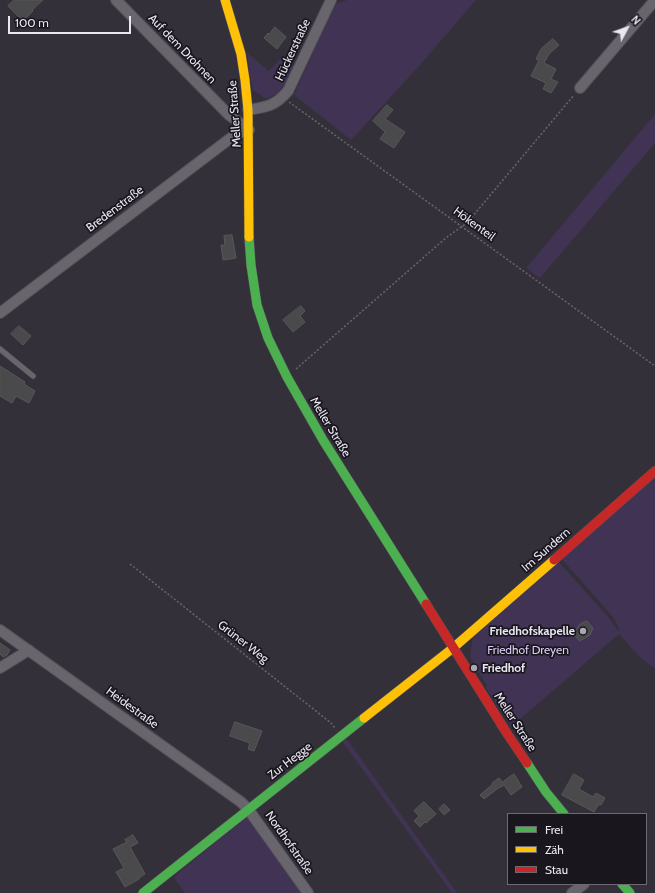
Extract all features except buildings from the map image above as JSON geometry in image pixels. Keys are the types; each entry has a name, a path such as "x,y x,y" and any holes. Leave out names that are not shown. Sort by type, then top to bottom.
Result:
{"main road":[{"name":"Meller Straße","path":"225,0 241,54 245,80 249,130 249,239 251,264 257,305 268,338 287,377 323,440 508,735 542,786 563,813"},
{"name":"Im Sundern","path":"454,648 655,471"},
{"name":"Zur Hegge","path":"143,893 454,648"},
{"path":"623,885 630,893"}],"street":[{"name":"Auf dem Drohnen","path":"116,0 229,115 249,130"},
{"name":"Hückerstraße","path":"248,110 263,108 274,104 288,91 331,0"},
{"path":"580,88 655,0"},
{"name":"Bredenstraße","path":"0,313 236,134 249,130"},
{"name":"Heidestraße","path":"0,630 248,809"},
{"path":"0,668 29,650"},
{"name":"Nordhofstraße","path":"248,809 308,893"},
{"path":"572,893 583,885"}],"lane":[{"path":"0,349 33,376"}],"path":[{"path":"287,377 447,237 468,223 580,88"},
{"name":"Hökenteil","path":"282,98 293,104 655,366"},
{"name":"Grüner Weg","path":"130,564 331,724 342,736"}],"green space":[{"path":"347,0 476,0 420,65 351,140 294,95 334,5"},
{"path":"247,53 269,71 281,58 295,67 286,83 278,93 266,99 253,90"},
{"path":"655,114 655,143 540,278 526,268"},
{"name":"Friedhof Dreyen","path":"655,474 655,669 640,657 619,634 511,727 486,688 487,686 470,657 473,635 558,561 610,619 619,632 613,617 561,558"},
{"path":"346,738 457,893 452,893 342,741"},
{"path":"248,816 302,891 299,893 185,893 174,878 177,874"}],"traffic: fast":[{"path":"249,237 251,265 257,305 268,338 287,377 323,440 426,604"},
{"path":"143,893 364,718"},
{"path":"527,763 546,792 563,813"},
{"path":"623,885 630,893"}],"traffic: slow":[{"path":"225,0 241,54 245,80 248,110 249,237"},
{"path":"364,718 453,648 554,560"}],"traffic: jam":[{"path":"554,560 655,471"},
{"path":"426,604 527,763"}],"place":[{"name":"Friedhofskapelle","path":"583,631"},
{"name":"Friedhof","path":"474,668"}]}
